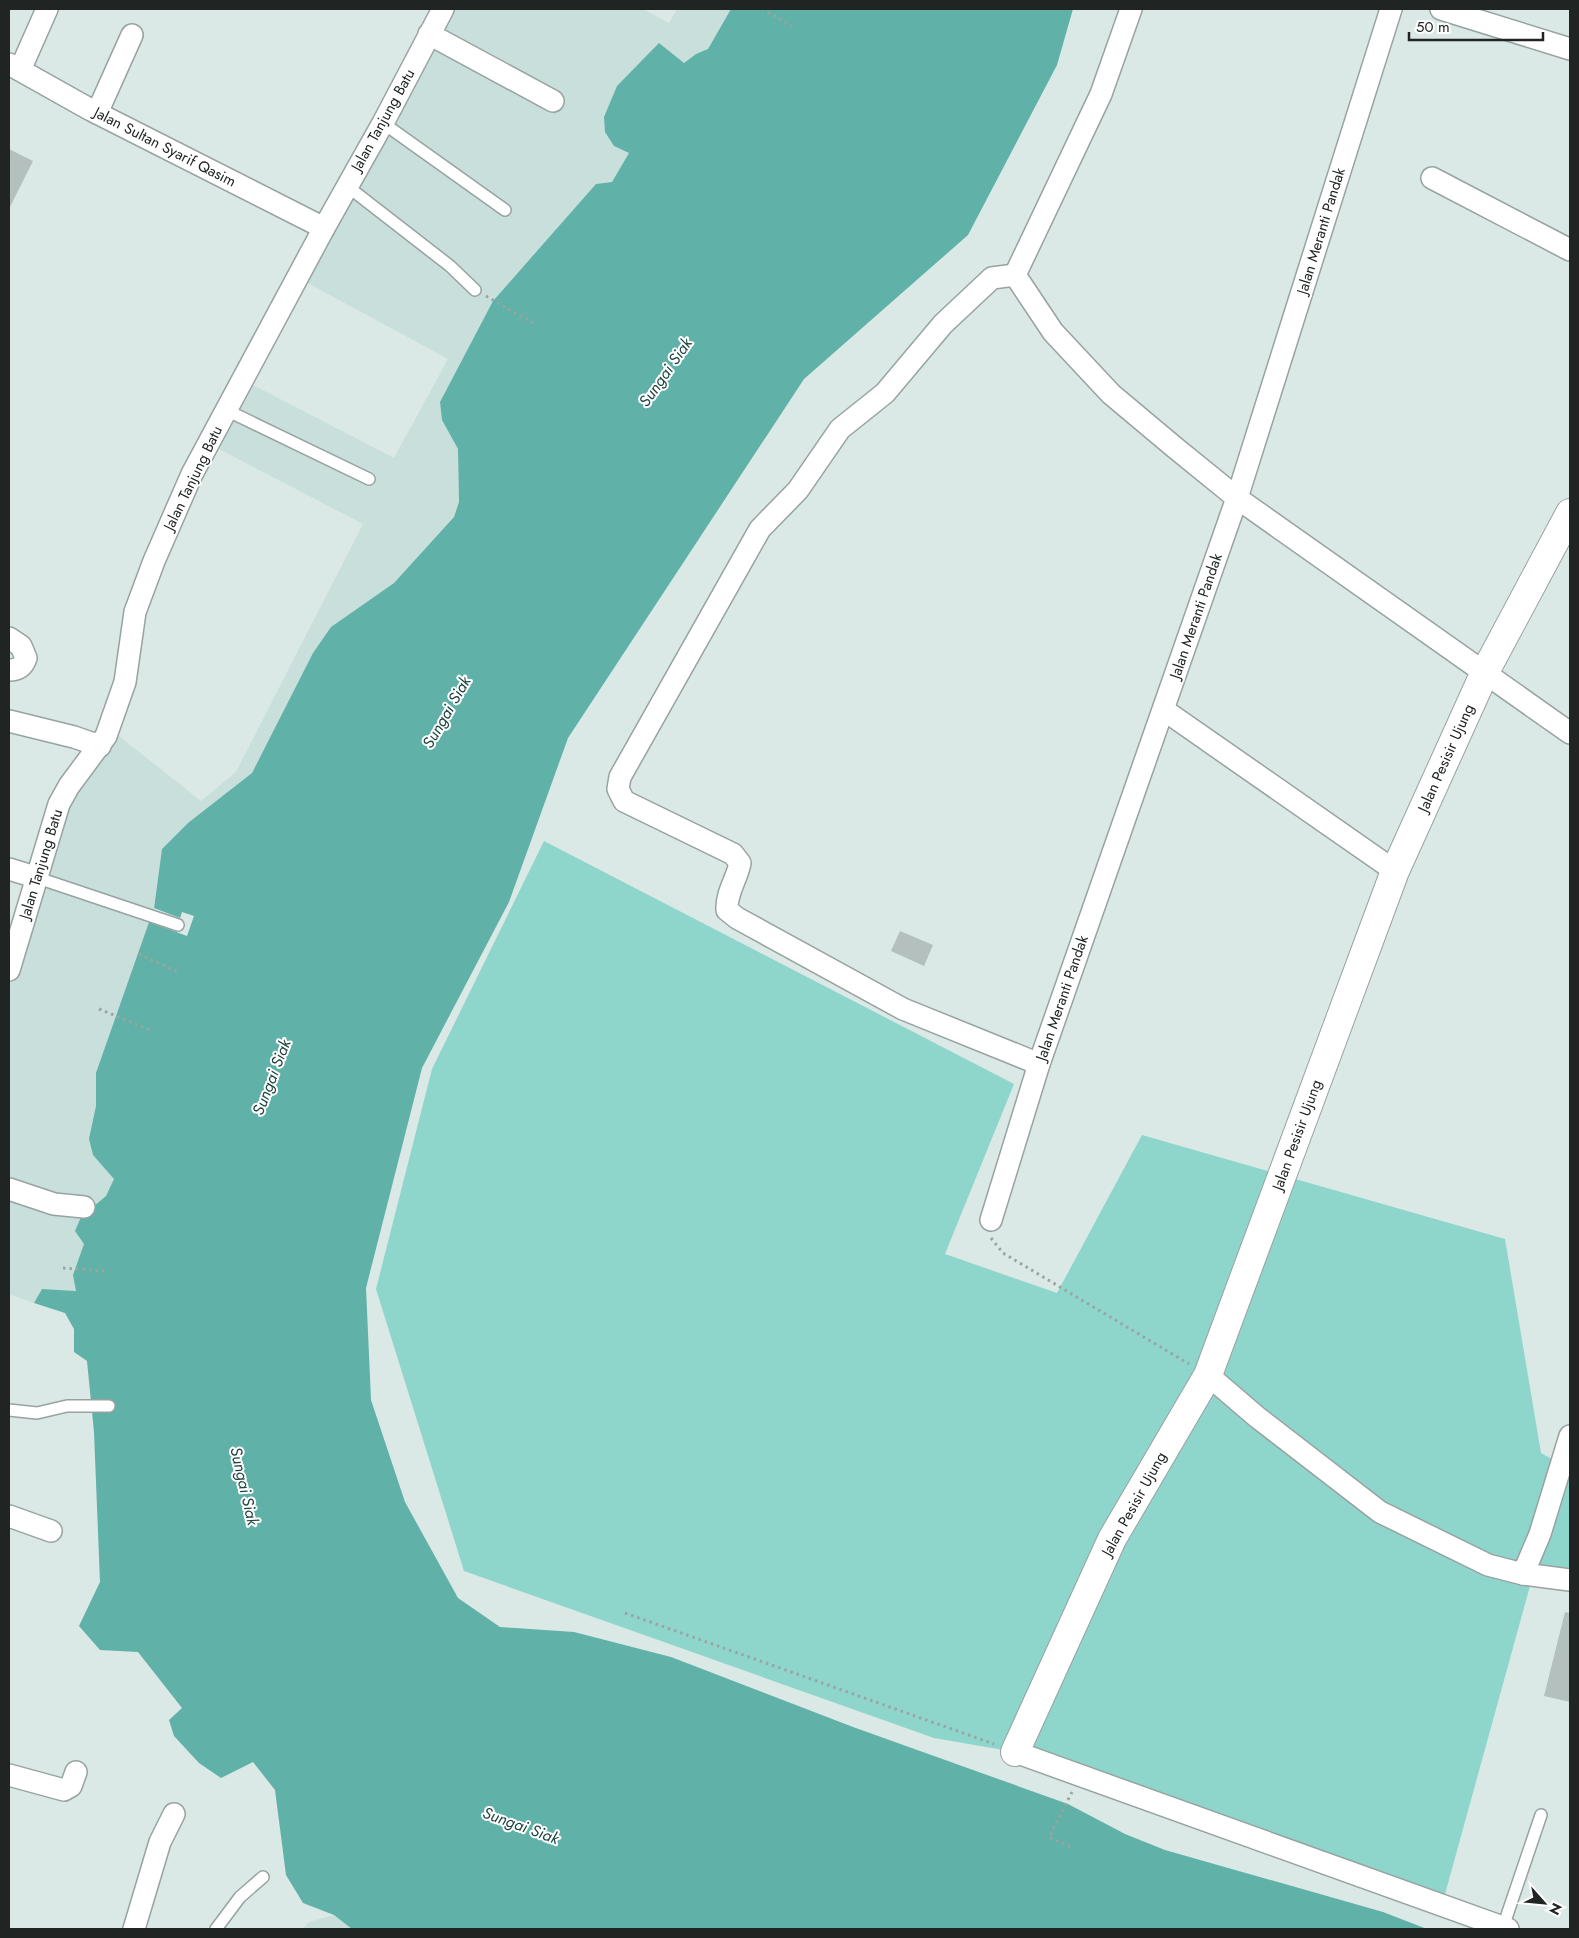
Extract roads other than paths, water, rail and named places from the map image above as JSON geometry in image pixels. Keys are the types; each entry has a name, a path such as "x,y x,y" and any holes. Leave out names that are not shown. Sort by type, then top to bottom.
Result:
{"street":[{"path":"15,67 47,9"},
{"name":"Jalan Tanjung Batu","path":"9,970 15,956 36,877 59,804 69,786 106,736 125,682 135,612 154,561 192,474 443,9"},
{"path":"1015,275 1101,94 1130,9"},
{"name":"Jalan Meranti Pandak","path":"991,1220 1039,1064 1237,498 1391,9"},
{"path":"1441,9 1570,50"},
{"path":"429,34 553,101"},
{"path":"97,113 132,35"},
{"name":"Jalan Sultan Syarif Qasim","path":"15,67 97,113 324,228"},
{"path":"1432,178 1570,250"},
{"path":"1015,275 1053,332 1111,394 1237,498 1570,733"},
{"path":"1015,275 992,278 943,324 885,393 840,429 798,490 760,529 620,777 618,789 624,801 733,854 740,863 738,874 726,899 727,910 737,918 903,1009 1039,1064"},
{"name":"Jalan Pesisir Ujung","path":"1015,1752 1112,1539 1208,1375 1396,871 1486,672 1570,513"},
{"path":"9,638 21,646 26,658 21,668 9,670"},
{"path":"1164,710 1396,871"},
{"path":"9,721 100,746"},
{"path":"9,870 36,877"},
{"path":"9,1189 54,1204 84,1207"},
{"path":"1208,1375 1257,1417 1380,1512 1488,1565 1523,1574 1570,1580"},
{"path":"1523,1574 1540,1534 1570,1436"},
{"path":"9,1516 51,1531"},
{"path":"1015,1752 1505,1928"},
{"path":"9,1774 64,1790 71,1786 76,1772"},
{"path":"134,1929 160,1842 174,1814"}],"lane":[{"path":"383,123 505,210"},
{"path":"347,186 450,266 475,290"},
{"path":"226,410 369,479"},
{"path":"36,877 178,925"},
{"path":"9,1410 37,1413 67,1406 109,1406"},
{"path":"1505,1928 1540,1815"},
{"path":"216,1929 240,1897 263,1877"}],"water":[{"name":"Sungai Siak","path":"731,9 1073,9 1057,65 968,235 804,379 568,738 509,902 422,1068 366,1288 371,1400 405,1502 458,1598 500,1627 574,1632 671,1657 853,1727 1068,1804 1125,1834 1165,1850 1383,1912 1427,1929 352,1929 334,1915 303,1903 286,1875 275,1790 253,1762 221,1778 199,1763 174,1736 169,1720 182,1708 138,1652 100,1650 79,1626 100,1582 94,1432 87,1361 74,1352 74,1329 65,1313 34,1303 42,1289 76,1291 73,1275 84,1244 75,1231 81,1217 106,1196 114,1179 93,1155 89,1139 96,1106 96,1073 154,908 162,849 188,823 252,773 313,653 331,627 394,583 454,517 459,502 458,449 442,420 440,402 493,301 596,184 612,182 629,153 614,146 605,132 604,117 617,86 659,43 684,63 696,54 708,49"}]}
